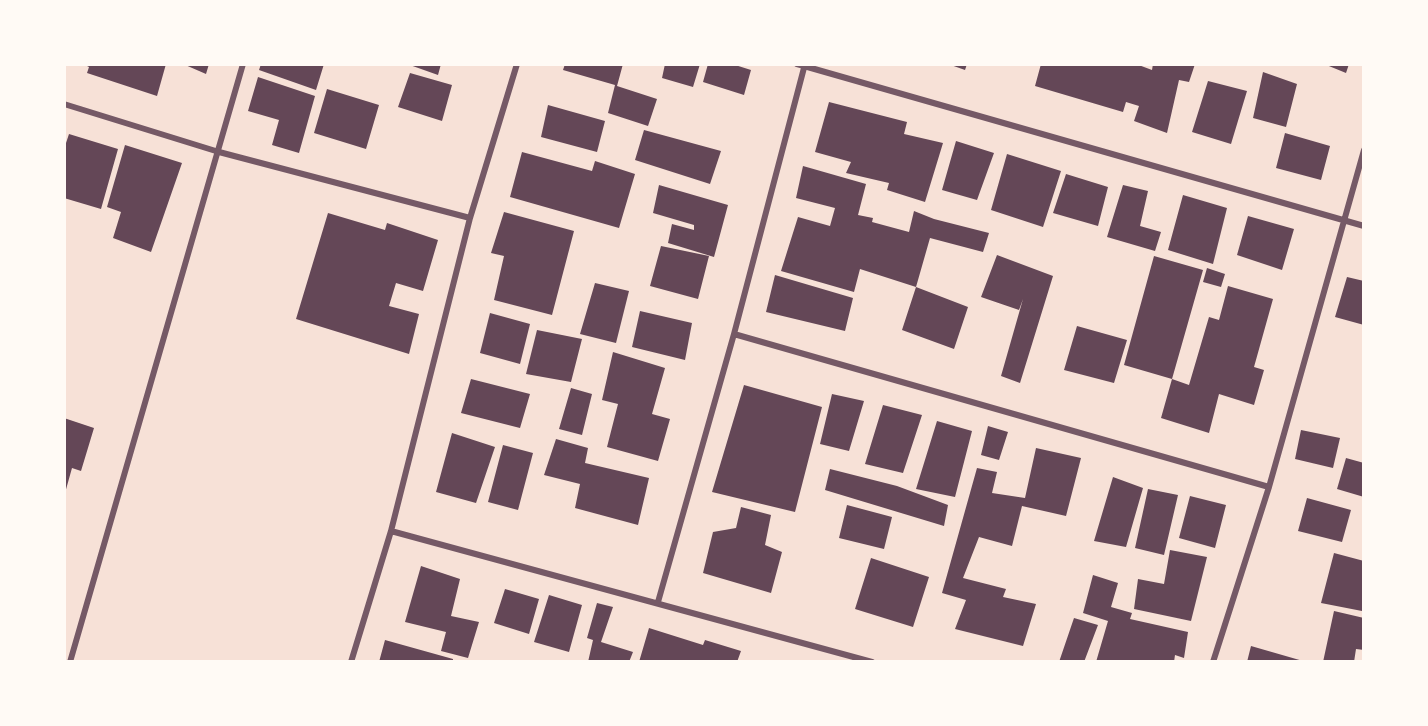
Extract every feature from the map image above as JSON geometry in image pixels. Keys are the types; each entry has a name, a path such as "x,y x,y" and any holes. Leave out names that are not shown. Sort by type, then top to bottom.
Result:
{"street":[{"path":"70,662 243,64"},
{"path":"351,662 391,531 470,218 517,64"},
{"path":"658,602 734,334 802,65 1364,226"},
{"path":"64,104 219,152 470,218"},
{"path":"1213,662 1269,487 1364,150"},
{"path":"734,334 1269,487"},
{"path":"391,531 872,662"}],"building":[{"path":"83,64 166,64 157,96 87,73 89,67"},
{"path":"183,64 209,64 206,74"},
{"path":"261,64 324,64 316,90 259,70"},
{"path":"407,64 441,64 438,75"},
{"path":"565,64 623,64 617,86 657,99 648,126 608,113 615,85 563,70"},
{"path":"665,64 700,64 693,87 662,78"},
{"path":"708,64 732,64 751,70 744,95 703,82"},
{"path":"948,64 967,64 965,70"},
{"path":"1041,64 1136,64 1152,70 1153,64 1195,64 1189,82 1179,80 1167,133 1134,121 1139,106 1126,102 1123,112 1035,86"},
{"path":"1324,64 1349,64 1346,73"},
{"path":"1263,72 1297,84 1286,127 1253,118"},
{"path":"410,73 452,85 442,121 398,107"},
{"path":"258,77 315,96 299,153 272,145 279,120 248,111"},
{"path":"1208,81 1247,91 1231,144 1192,132"},
{"path":"327,89 379,105 366,149 314,133"},
{"path":"829,102 907,122 904,134 943,143 925,202 887,190 889,183 846,173 851,162 815,152"},
{"path":"548,105 605,121 597,152 541,137"},
{"path":"644,130 721,151 710,184 635,160"},
{"path":"1285,133 1330,146 1321,180 1276,168"},
{"path":"69,134 118,149 101,209 64,198 64,149"},
{"path":"956,141 994,153 977,200 942,190"},
{"path":"125,145 182,163 151,252 113,238 121,212 107,207"},
{"path":"522,152 592,171 595,161 635,174 619,228 510,197"},
{"path":"1007,154 1061,171 1043,227 991,210"},
{"path":"803,166 866,184 858,215 873,218 872,222 909,232 914,211 934,219 989,233 983,252 930,238 916,287 860,269 854,292 781,271 798,217 830,226 835,208 796,198"},
{"path":"1066,174 1108,187 1098,226 1053,213"},
{"path":"659,185 728,205 714,257 668,243 672,224 694,230 694,225 653,213"},
{"path":"1123,185 1148,191 1140,226 1161,232 1155,251 1107,237"},
{"path":"1183,195 1227,208 1213,264 1168,250"},
{"path":"504,212 574,231 552,315 494,300 504,256 491,253"},
{"path":"328,213 385,230 387,223 438,240 423,291 396,283 389,306 419,314 409,354 296,319"},
{"path":"1248,216 1294,229 1282,270 1237,255"},
{"path":"661,246 709,256 698,299 650,286"},
{"path":"997,255 1053,276 1020,383 1001,376 1023,299 1019,310 981,297"},
{"path":"1154,256 1203,270 1172,379 1124,365"},
{"path":"1207,268 1225,274 1221,287 1203,282"},
{"path":"775,275 853,298 845,331 766,312"},
{"path":"1347,277 1364,281 1364,325 1335,317"},
{"path":"595,283 629,291 616,343 580,334"},
{"path":"1228,286 1273,299 1254,367 1264,370 1254,405 1219,394 1209,433 1161,418 1172,379 1189,385 1209,317 1219,320"},
{"path":"916,287 968,307 954,349 902,330"},
{"path":"640,311 692,323 685,360 632,347"},
{"path":"490,313 530,324 520,364 480,353"},
{"path":"1077,326 1127,340 1114,383 1064,370"},
{"path":"537,330 582,339 571,382 526,374"},
{"path":"613,352 665,368 652,414 670,419 658,461 607,447 618,404 602,400"},
{"path":"471,379 530,394 520,428 461,413"},
{"path":"744,385 822,407 795,512 712,492"},
{"path":"571,388 592,394 582,435 559,429"},
{"path":"832,394 864,401 849,451 820,444"},
{"path":"883,405 922,415 903,473 865,464"},
{"path":"64,418 94,428 81,471 72,468 65,493"},
{"path":"937,421 972,431 955,497 916,489"},
{"path":"988,426 1008,432 999,460 981,455"},
{"path":"1301,430 1340,438 1333,468 1295,459"},
{"path":"452,433 495,447 476,503 436,492"},
{"path":"556,439 588,448 585,463 649,478 638,525 575,508 580,484 544,475"},
{"path":"503,445 533,453 518,510 488,502"},
{"path":"1036,448 1081,458 1066,516 1022,506 1012,546 979,537 963,578 1006,589 1003,597 1036,604 1023,646 955,629 966,600 942,593 977,468 997,472 992,493 1025,498"},
{"path":"1346,458 1364,463 1364,497 1337,489"},
{"path":"830,469 897,486 948,505 944,526 825,490"},
{"path":"1113,477 1143,488 1126,547 1094,541"},
{"path":"1148,489 1178,495 1164,555 1135,548"},
{"path":"1190,496 1226,505 1215,548 1179,538"},
{"path":"1307,498 1351,510 1342,542 1298,531"},
{"path":"847,505 892,517 884,549 839,538"},
{"path":"741,507 771,515 765,545 782,552 771,593 703,573 713,532 736,528"},
{"path":"1170,550 1207,557 1191,621 1134,609 1138,579 1164,584"},
{"path":"1334,553 1364,561 1362,611 1321,603"},
{"path":"871,558 929,577 913,627 855,609"},
{"path":"421,566 460,579 451,616 479,622 468,658 441,651 446,632 405,622"},
{"path":"1093,575 1118,583 1111,607 1132,613 1130,619 1188,632 1184,658 1175,655 1174,662 1096,662 1108,621 1083,613"},
{"path":"505,589 539,599 529,634 494,623"},
{"path":"549,595 582,605 569,652 534,642"},
{"path":"597,603 613,607 601,642 633,652 629,662 588,662 593,640 587,638"},
{"path":"1334,611 1364,618 1364,650 1356,649 1354,662 1323,662"},
{"path":"1074,618 1098,625 1084,662 1059,662"},
{"path":"649,628 703,645 705,640 741,651 737,662 639,662"},
{"path":"385,640 453,659 453,662 379,662"},
{"path":"1251,646 1303,661 1303,662 1247,662"}]}
